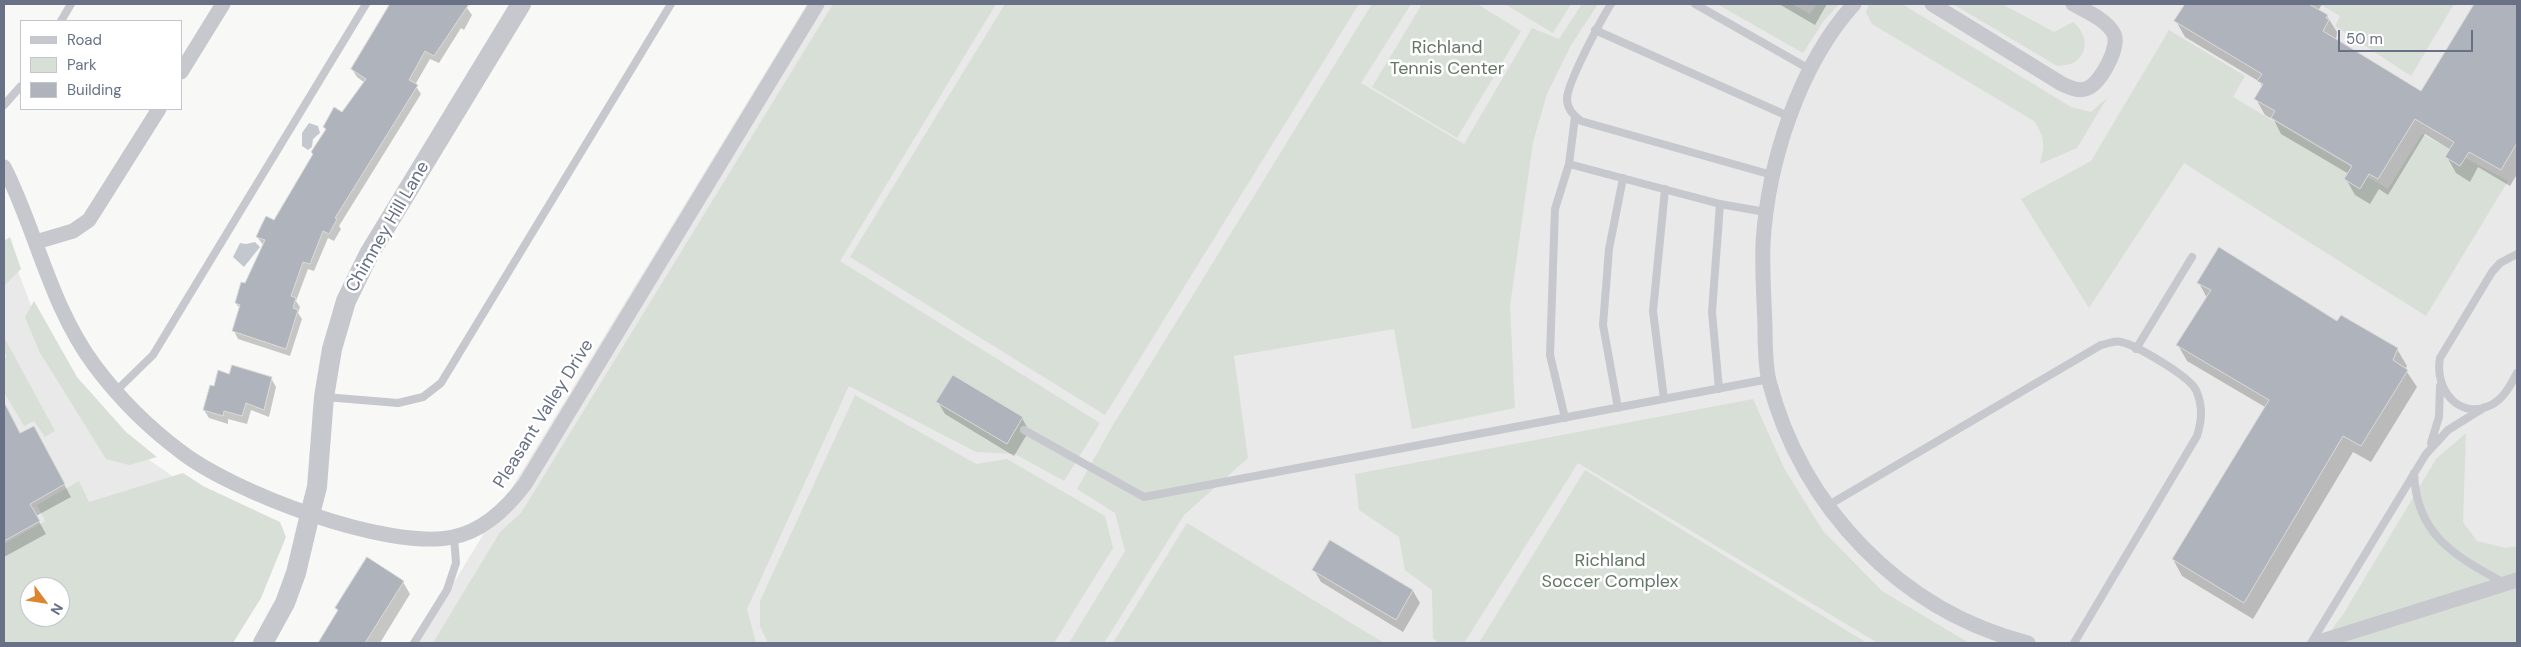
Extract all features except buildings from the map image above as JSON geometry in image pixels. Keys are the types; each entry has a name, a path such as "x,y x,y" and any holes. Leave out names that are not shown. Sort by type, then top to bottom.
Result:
{"street":[{"path":"182,70 223,4"},
{"name":"Chimney Hill Lane","path":"263,643 285,603 296,573 316,487 324,397 332,349 346,302 369,254 521,4"},
{"name":"Pleasant Valley Drive","path":"4,166 36,242 59,308 94,365 131,409 181,452 213,471 256,492 310,514 383,535 415,540 454,538 475,529 496,516 525,484 817,4"},
{"path":"1854,4 1842,19 1811,70 1790,117 1772,175 1765,212 1762,274 1769,379 1778,410 1803,466 1827,506 1877,561 1902,583 1932,604 1966,622 2005,638 2028,643"},
{"path":"1932,4 2062,84 2082,90 2090,87 2097,80 2114,53 2116,43 2114,34 2107,26 2073,4"},
{"path":"36,242 74,232 89,220 158,110"},
{"path":"2316,643 2511,582"}],"lane":[{"path":"61,20 71,4"},
{"path":"116,392 153,355 366,4"},
{"path":"324,397 398,403 423,397 441,383 671,4"},
{"path":"1611,4 1595,30 1567,97 1567,105 1575,117 1581,121 1772,175"},
{"path":"1695,4 1811,70"},
{"path":"1595,30 1790,117"},
{"path":"4,105 20,87"},
{"path":"1565,418 1550,355 1555,209 1569,164 1575,117"},
{"path":"1569,164 1720,204 1765,212"},
{"path":"1618,408 1603,326 1609,249 1623,178"},
{"path":"1664,189 1653,312 1664,399"},
{"path":"1719,389 1712,312 1720,204"},
{"path":"2426,454 2439,417 2440,384 2438,371 2440,358 2492,272 2500,263 2517,254"},
{"path":"2136,349 2192,257"},
{"path":"1827,506 2101,345 2119,341 2136,349 2182,375 2195,388 2202,408 2202,421 2198,436 2074,643"},
{"path":"2311,643 2426,454 2438,439 2458,422 2495,403 2505,394 2517,373"},
{"path":"1024,430 1144,497 1769,379"},
{"path":"2440,384 2447,395 2456,403 2468,408 2485,407"},
{"path":"2414,473 2415,491 2423,517 2438,540 2459,557 2511,582"},
{"path":"414,643 446,590 456,563 454,538"}],"shaded area":[{"path":"807,4 2517,4 2517,643 417,643"},
{"path":"309,123 318,126 320,133 313,139 312,147 308,150 302,146 302,133"},
{"path":"4,236 36,318 83,399 139,453 197,493 272,527 70,614 70,577 20,577 20,627 41,627 4,643"},
{"path":"255,242 260,247 244,267 233,257 240,243"}],"green space":[{"path":"833,4 996,4 840,261 1100,423 1064,481 1015,454 976,452 849,386 747,609 756,643 433,643 500,532 521,513"},
{"path":"1005,4 1359,4 1105,415 850,257"},
{"path":"1372,4 1411,4 1361,83 1464,144 1532,28 1559,39 1582,4 1598,4 1571,45 1547,94 1533,142 1510,306 1515,408 1412,429 1394,329 1234,356 1248,458 1184,515 1104,643 1069,643 1125,551 1115,513 1077,489 1113,425"},
{"name":"Richland Tennis Center","path":"1422,4 1477,4 1521,31 1457,138 1372,87"},
{"name":"Richland Tennis Center","path":"1505,4 1571,4 1553,33"},
{"path":"1717,4 1792,4 1810,14 1817,4 1839,4 1823,22 1803,53"},
{"path":"1869,4 1902,4 2071,107 2091,112 2107,98 2077,148 2040,164 2043,141 2034,121 1872,24 1866,12"},
{"path":"1953,4 2002,4 2054,32 2073,22 2081,31 2085,42 2082,54 2073,63 2057,66"},
{"path":"2320,4 2454,4 2411,76 2335,26 2340,16"},
{"path":"2169,30 2245,76 2233,97 2388,189 2422,134 2508,181 2426,316 2184,163 2089,308 2021,199 2091,161"},
{"path":"10,237 21,269 4,286 4,241"},
{"path":"34,301 77,377 126,432 157,457 129,465 106,459 39,351 25,317"},
{"path":"4,337 55,431 45,437 34,421 24,426 4,392 4,359 7,356 4,351"},
{"path":"855,395 976,464 1007,459 1105,516 1113,548 1054,643 768,643 760,626 760,601"},
{"path":"1753,399 1785,470 1823,531 1882,591 1969,643 1878,643 1578,463 1464,643 1438,643 1433,638 1432,590 1405,570 1399,537 1359,510 1355,474"},
{"path":"2466,433 2463,522 2477,541 2506,548 2517,546 2517,643 2322,643 2344,613 2436,459"},
{"name":"Richland Soccer Complex","path":"1585,470 1601,480 1867,643 1479,643"},
{"path":"183,473 203,486 280,522 286,537 261,598 233,643 4,643 4,544 45,521 37,505 79,481 89,502"},
{"path":"1187,523 1384,643 1113,643"}]}
